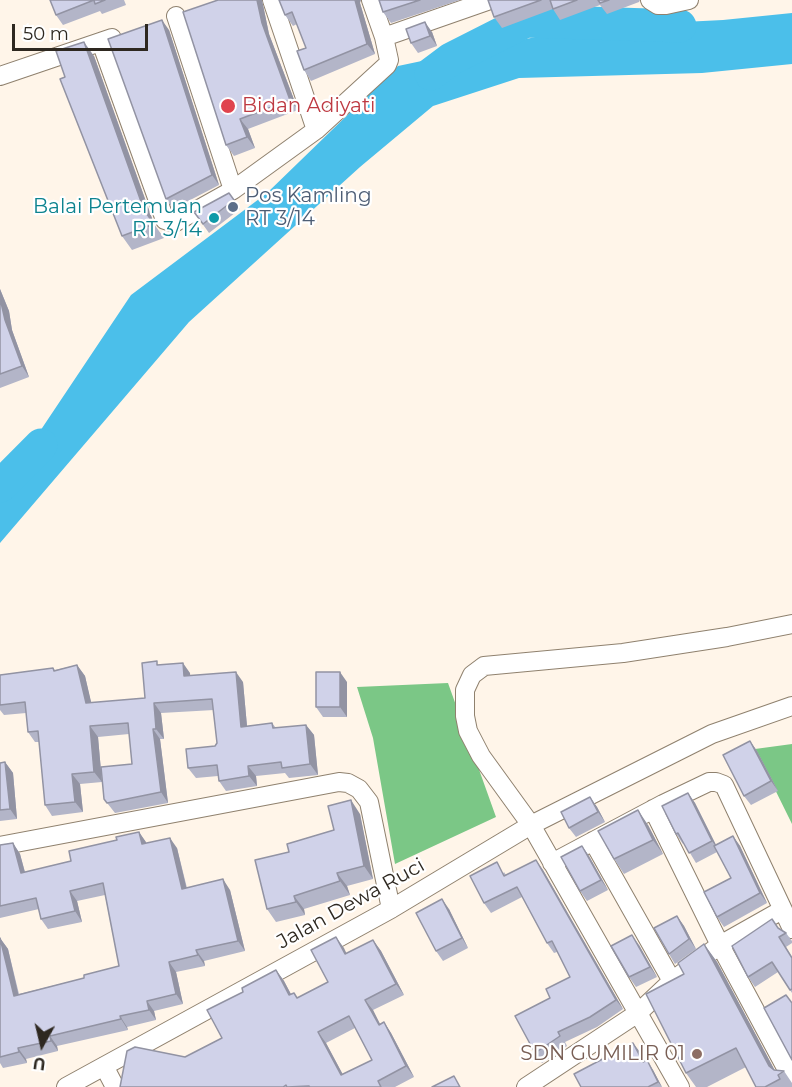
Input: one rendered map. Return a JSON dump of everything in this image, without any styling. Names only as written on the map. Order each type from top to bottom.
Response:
[{"type":"street","points":[[272,0],[316,130]]},
{"type":"street","points":[[101,42],[165,220],[174,223],[233,190],[316,130],[387,65],[389,60],[384,37],[371,0]]},
{"type":"street","points":[[384,37],[490,0]]},
{"type":"street","points":[[650,0],[652,3],[666,5],[689,0]]},
{"type":"street","points":[[155,23],[194,10]]},
{"type":"street","points":[[176,16],[233,190]]},
{"type":"street","points":[[0,76],[133,31]]},
{"type":"street","points":[[680,1087],[531,825],[481,756],[468,730],[465,716],[465,690],[477,670],[495,664],[623,653],[792,624]]},
{"type":"street","name":"Jalan Dewa Ruci","points":[[66,1087],[391,909],[531,825],[712,734],[792,706]]},
{"type":"street","points":[[0,846],[339,782],[348,783],[359,789],[369,802],[391,909]]},
{"type":"street","points":[[552,863],[709,782],[724,785],[792,929]]},
{"type":"street","points":[[653,809],[720,945],[792,1079]]},
{"type":"street","points":[[592,841],[672,981]]},
{"type":"street","points":[[525,1087],[638,1013],[672,981],[720,945],[782,910]]},
{"type":"street","points":[[104,1066],[115,1087]]},
{"type":"green space","points":[[448,683],[496,817],[395,864],[373,738],[357,687]]},
{"type":"green space","points":[[792,744],[792,824],[755,749]]},
{"type":"water","points":[[792,13],[792,64],[702,73],[519,78],[433,106],[360,167],[189,322],[0,543],[0,491],[131,295],[267,193],[398,66],[583,27],[723,20]]},
{"type":"building","points":[[50,0],[94,0],[56,15]]},
{"type":"building","points":[[218,0],[257,0],[262,23],[290,100],[240,119],[247,137],[226,145],[183,12]]},
{"type":"building","points":[[279,0],[355,0],[367,44],[304,70],[297,51],[306,48],[292,12],[285,15]]},
{"type":"building","points":[[379,0],[420,0],[383,12]]},
{"type":"building","points":[[488,0],[541,0],[494,17]]},
{"type":"building","points":[[550,0],[577,0],[553,9]]},
{"type":"building","points":[[162,20],[212,175],[166,199],[108,39]]},
{"type":"building","points":[[425,22],[430,36],[411,43],[406,29]]},
{"type":"building","points":[[84,42],[144,210],[154,224],[122,236],[60,79],[65,77],[56,51]]},
{"type":"building","points":[[229,193],[234,200],[203,224],[194,212]]},
{"type":"building","points":[[0,298],[5,320],[22,366],[0,374]]},
{"type":"building","points":[[157,661],[157,665],[183,663],[184,676],[236,672],[241,727],[272,723],[273,728],[306,725],[310,764],[282,768],[281,762],[248,766],[249,776],[219,781],[217,765],[188,768],[186,749],[215,746],[217,743],[212,699],[154,703],[156,729],[153,729],[161,792],[107,803],[104,799],[101,767],[132,764],[128,723],[90,726],[94,772],[72,774],[75,802],[45,805],[38,731],[28,732],[25,702],[0,705],[0,675],[53,668],[54,671],[77,665],[86,703],[145,698],[142,663]]},
{"type":"building","points":[[316,672],[340,672],[340,707],[316,707]]},
{"type":"building","points":[[750,741],[771,781],[744,796],[723,755]]},
{"type":"building","points":[[5,762],[10,809],[0,810],[0,763]]},
{"type":"building","points":[[688,793],[712,841],[689,853],[678,833],[676,834],[662,806]]},
{"type":"building","points":[[590,797],[598,812],[569,828],[561,812]]},
{"type":"building","points":[[351,800],[364,866],[337,873],[340,881],[294,896],[296,902],[267,909],[255,860],[289,852],[287,844],[334,830],[328,806]]},
{"type":"building","points":[[638,810],[653,840],[614,859],[598,831]]},
{"type":"building","points":[[139,832],[142,844],[170,838],[182,889],[223,879],[238,941],[196,950],[198,955],[169,962],[176,994],[147,1001],[149,1010],[50,1036],[51,1041],[18,1048],[19,1052],[0,1057],[0,938],[14,996],[84,978],[84,975],[119,966],[103,883],[70,891],[75,911],[41,919],[36,898],[0,906],[0,845],[13,843],[21,873],[71,861],[69,851],[117,840],[116,837]]},
{"type":"building","points":[[733,836],[760,893],[717,917],[704,892],[731,878],[714,846]]},
{"type":"building","points":[[582,846],[601,880],[580,891],[561,857]]},
{"type":"building","points":[[536,860],[616,1000],[590,1017],[558,1032],[560,1036],[535,1053],[515,1016],[550,998],[546,989],[570,977],[552,941],[547,943],[517,887],[484,903],[470,876],[497,862],[504,876]]},
{"type":"building","points":[[442,899],[462,938],[436,951],[416,913]]},
{"type":"building","points":[[677,916],[689,939],[669,954],[654,928]]},
{"type":"building","points":[[772,919],[778,928],[786,933],[779,937],[792,958],[792,989],[790,990],[772,962],[748,977],[732,946]]},
{"type":"building","points":[[632,935],[650,967],[629,977],[611,946]]},
{"type":"building","points":[[336,937],[345,954],[373,940],[396,984],[365,1000],[379,1025],[384,1022],[406,1066],[378,1081],[381,1087],[287,1087],[286,1085],[283,1087],[120,1087],[127,1051],[135,1047],[185,1057],[222,1038],[207,1010],[243,992],[242,988],[276,970],[289,995],[294,993],[297,998],[328,982],[311,950]],"holes":[[[349,1016],[372,1060],[341,1075],[318,1032]]]},
{"type":"building","points":[[704,944],[769,1066],[774,1070],[784,1071],[778,1075],[780,1079],[765,1087],[756,1087],[736,1048],[686,1073],[646,994],[684,974],[678,963]]},
{"type":"building","points":[[786,995],[792,1003],[792,1060],[764,1008]]},
{"type":"building","points":[[633,1043],[643,1062],[647,1060],[658,1082],[648,1087],[581,1087],[574,1074]]},
{"type":"building","points":[[454,1076],[460,1087],[432,1087]]},
{"type":"waterway","points":[[431,74],[451,59],[526,21],[680,26]]},
{"type":"waterway","points":[[0,486],[41,445]]},
{"type":"place","name":"Bidan Adiyati","points":[[228,106]]},
{"type":"place","name":"Pos Kamling RT 3/14","points":[[233,207]]},
{"type":"place","name":"Balai Pertemuan RT 3/14","points":[[214,218]]},
{"type":"place","name":"SDN GUMILIR 01","points":[[697,1054]]}]
